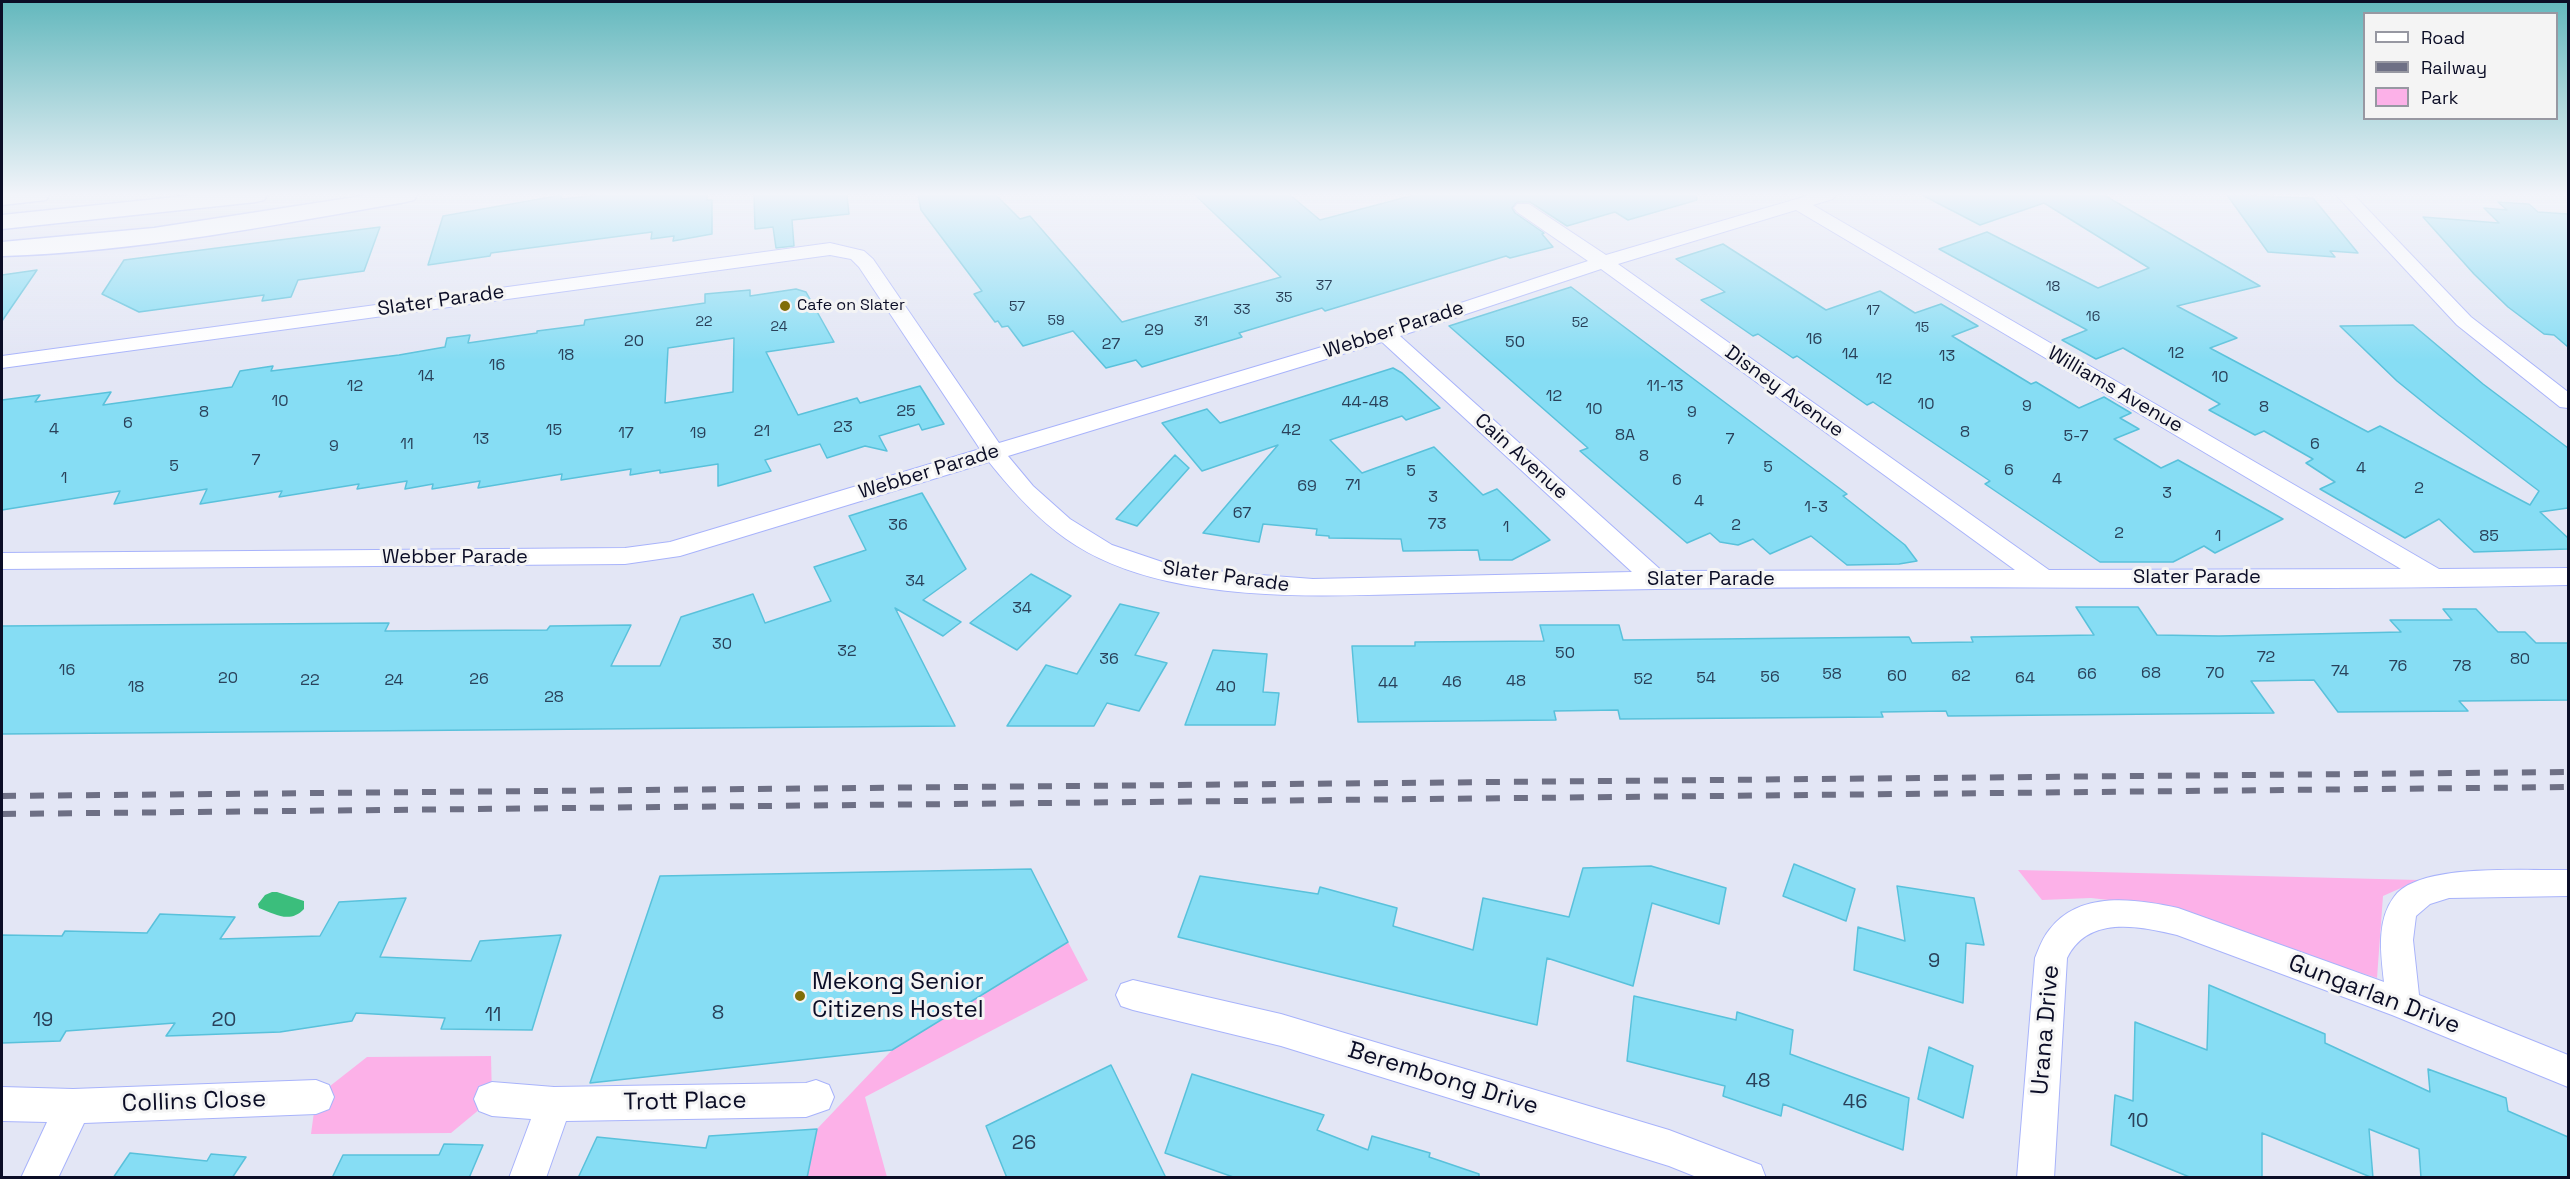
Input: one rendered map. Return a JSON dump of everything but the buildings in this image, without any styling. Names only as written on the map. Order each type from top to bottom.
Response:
[{"type":"street","name":"Slater Parade","points":[[2,362],[823,250]]},
{"type":"street","name":"Slater Parade","points":[[835,250],[857,255],[866,263],[993,452],[1025,491],[1061,525],[1103,551],[1169,573],[1234,582],[1313,588],[1656,580],[2568,577]]},
{"type":"street","name":"Disney Avenue","points":[[1585,250],[2043,578]]},
{"type":"street","name":"Webber Parade","points":[[2,561],[601,556],[646,554],[671,550],[1386,334],[1643,250]]},
{"type":"street","name":"Williams Avenue","points":[[1876,250],[2433,577]]},
{"type":"street","points":[[2397,250],[2464,321],[2568,402]]},
{"type":"street","name":"Cain Avenue","points":[[1386,334],[1656,580]]},
{"type":"street","points":[[2403,1004],[2398,937],[2403,908],[2411,900],[2433,888],[2449,885],[2568,883]]},
{"type":"street","name":"Urana Drive","points":[[2035,1178],[2048,989],[2051,958],[2055,947],[2062,935],[2076,925],[2109,913],[2151,915],[2178,922]]},
{"type":"street","name":"Gungarlan Drive","points":[[2178,922],[2403,1004],[2568,1071]]},
{"type":"street","name":"Berembong Drive","points":[[1133,995],[1281,1030],[1669,1148],[1748,1178]]},
{"type":"street","name":"Collins Close","points":[[2,1104],[73,1107],[316,1097]]},
{"type":"street","name":"Trott Place","points":[[492,1099],[554,1104],[806,1100],[816,1097]]},
{"type":"street","points":[[527,1178],[554,1104]]},
{"type":"street","points":[[39,1178],[73,1107]]},
{"type":"green space","points":[[2018,870],[2419,880],[2383,896],[2377,978],[2152,905],[2091,898],[2042,900]]},
{"type":"green space","points":[[1068,942],[1088,980],[865,1097],[887,1177],[807,1178],[817,1129],[892,1050]]},
{"type":"green space","points":[[491,1056],[492,1099],[451,1133],[311,1134],[316,1097],[367,1057]]},
{"type":"shaded area","points":[[272,892],[304,901],[304,909],[299,914],[288,917],[259,908],[258,904],[265,895]]},
{"type":"railway","points":[[2,796],[2568,772]]},
{"type":"railway","points":[[2,814],[2568,787]]},
{"type":"place","name":"Cafe on Slater","points":[[785,306]]},
{"type":"place","name":"Mekong Senior Citizens Hostel","points":[[800,996]]}]
